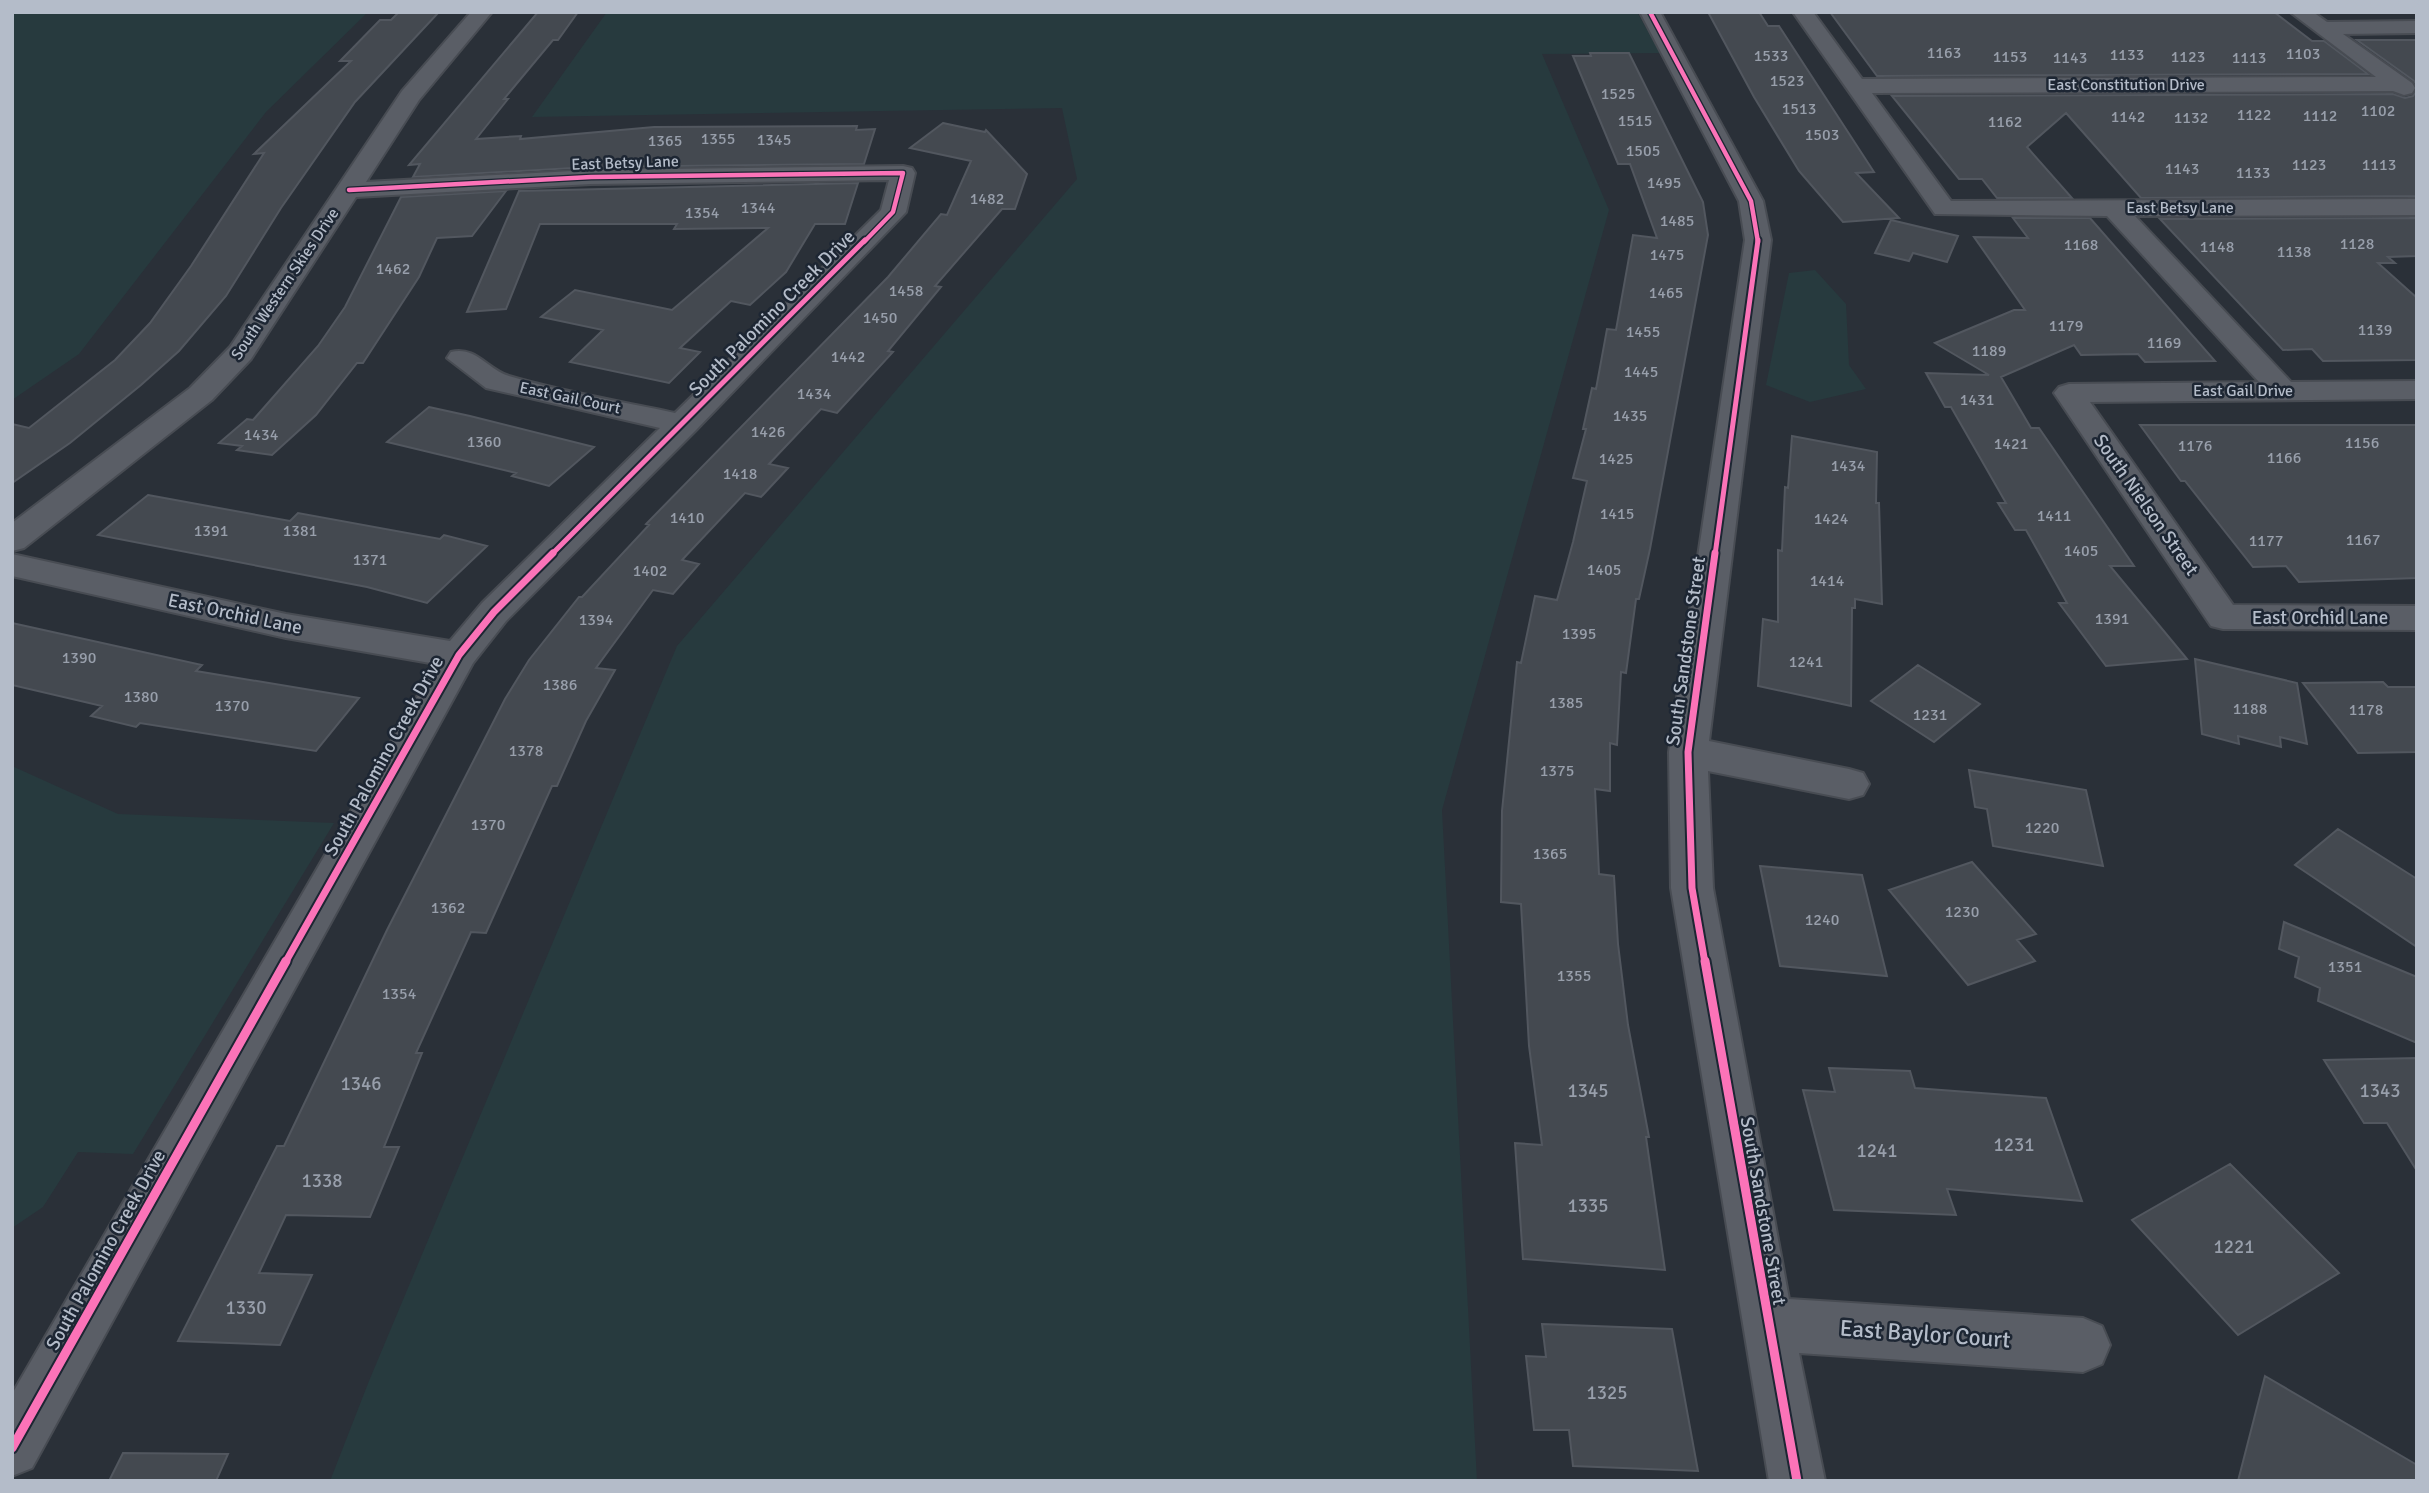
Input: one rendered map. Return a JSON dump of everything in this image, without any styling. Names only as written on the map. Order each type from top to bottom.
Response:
[{"type":"street","name":"South Western Skies Drive","points":[[12,540],[201,394],[241,353],[410,96],[482,12]]},
{"type":"street","name":"South Sandstone Street","points":[[1650,12],[1751,201],[1758,240],[1688,752],[1692,888],[1767,1324],[1797,1481]]},
{"type":"street","points":[[1803,12],[1854,86]]},
{"type":"street","points":[[2300,12],[2417,98]]},
{"type":"street","points":[[2322,27],[2417,27]]},
{"type":"street","name":"East Constitution Drive","points":[[1854,86],[2398,84]]},
{"type":"street","name":"East Betsy Lane","points":[[1854,86],[1944,209],[2417,207]]},
{"type":"street","name":"East Betsy Lane","points":[[349,190],[591,177],[903,173]]},
{"type":"street","name":"South Palomino Creek Drive","points":[[12,1448],[460,655],[494,612],[685,424],[893,212],[903,173]]},
{"type":"street","points":[[2114,208],[2283,391]]},
{"type":"street","name":"East Gail Court","points":[[461,358],[496,382],[685,424]]},
{"type":"street","name":"East Gail Drive","points":[[2069,393],[2417,390]]},
{"type":"street","name":"South Nielson Street","points":[[2069,393],[2223,617]]},
{"type":"street","name":"East Orchid Lane","points":[[12,565],[286,626],[460,655]]},
{"type":"street","name":"East Orchid Lane","points":[[2223,617],[2417,618]]},
{"type":"street","points":[[1688,752],[1849,784]]},
{"type":"street","name":"East Baylor Court","points":[[1767,1324],[2083,1345]]},
{"type":"green space","points":[[12,12],[368,12],[266,112],[79,354],[12,400]]},
{"type":"green space","points":[[607,12],[1637,12],[1660,53],[1542,54],[1609,210],[1442,810],[1477,1481],[330,1481],[369,1381],[677,646],[1077,179],[1062,108],[532,117]]},
{"type":"green space","points":[[1815,270],[1846,304],[1849,365],[1866,389],[1810,402],[1766,385],[1789,273]]},
{"type":"green space","points":[[12,766],[118,814],[334,823],[133,1154],[78,1152],[43,1207],[12,1228]]},
{"type":"building","points":[[399,12],[439,12],[355,102],[281,208],[226,296],[179,351],[141,385],[70,443],[12,483],[12,424],[29,428],[115,360],[150,323],[191,266],[264,153],[254,154],[351,61],[340,61],[380,20],[391,20]]},
{"type":"building","points":[[538,12],[578,12],[558,40],[553,40],[504,99],[508,99],[476,139],[521,136],[520,139],[654,127],[857,126],[856,130],[875,129],[864,164],[591,167],[413,177],[420,164],[409,165]]},
{"type":"building","points":[[1708,12],[1759,12],[1768,26],[1779,26],[1874,172],[1856,173],[1899,218],[1843,222],[1799,171],[1754,97]]},
{"type":"building","points":[[1830,12],[2274,12],[2312,41],[2324,41],[2368,74],[1877,76]]},
{"type":"building","points":[[2357,40],[2417,40],[2417,86],[2414,81]]},
{"type":"building","points":[[1590,53],[1629,53],[1703,202],[1708,235],[1650,549],[1639,599],[1636,599],[1626,673],[1621,672],[1617,745],[1610,743],[1610,791],[1595,789],[1599,874],[1614,876],[1618,944],[1628,1025],[1649,1137],[1646,1137],[1665,1270],[1523,1259],[1515,1143],[1542,1145],[1529,1046],[1521,904],[1501,902],[1502,811],[1517,662],[1521,663],[1535,596],[1557,600],[1573,542],[1587,481],[1573,478],[1586,429],[1583,429],[1592,388],[1596,389],[1607,329],[1616,330],[1633,235],[1657,238],[1630,164],[1618,164],[1573,56],[1591,56]]},
{"type":"building","points":[[2417,90],[2417,196],[2141,198],[2066,113],[2027,147],[2072,198],[1997,198],[1982,179],[1959,179],[1892,96],[2393,94],[2405,98],[2413,96]]},
{"type":"building","points":[[943,123],[985,132],[986,130],[1027,174],[1015,209],[1002,209],[935,286],[941,287],[888,351],[893,352],[837,413],[821,409],[769,464],[788,468],[761,497],[745,493],[682,560],[699,564],[673,594],[653,590],[596,668],[615,670],[586,721],[557,786],[552,786],[486,933],[471,932],[416,1053],[422,1053],[384,1147],[399,1147],[370,1217],[286,1215],[259,1273],[312,1275],[280,1345],[178,1341],[277,1146],[284,1146],[387,930],[505,699],[529,660],[579,597],[582,597],[649,525],[646,524],[888,277],[941,214],[947,215],[971,161],[910,148]]},
{"type":"building","points":[[858,183],[845,224],[815,224],[786,272],[750,305],[731,301],[680,348],[700,352],[669,383],[570,362],[603,330],[541,317],[575,290],[672,310],[768,228],[674,229],[677,224],[540,224],[506,309],[467,312],[519,191]]},
{"type":"building","points":[[506,191],[472,236],[437,238],[419,277],[363,363],[357,363],[316,415],[272,455],[237,450],[242,446],[219,443],[247,419],[253,420],[318,346],[345,307],[401,197]]},
{"type":"building","points":[[2013,218],[2090,218],[2215,361],[2145,362],[2138,354],[2081,355],[2074,345],[2001,377],[2031,428],[2039,428],[2134,566],[2110,566],[2187,659],[2106,666],[2059,603],[2067,603],[2026,530],[2015,530],[1998,503],[2006,503],[1951,407],[1945,407],[1926,373],[1989,375],[1935,343],[2014,310],[2025,310],[1974,237],[2028,238]]},
{"type":"building","points":[[2417,218],[2417,256],[2388,257],[2395,263],[2378,263],[2417,298],[2417,360],[2323,361],[2312,349],[2283,350],[2160,219]]},
{"type":"building","points":[[1891,220],[1958,236],[1947,262],[1913,253],[1909,261],[1875,253]]},
{"type":"building","points":[[429,407],[594,447],[549,486],[512,476],[516,473],[387,442]]},
{"type":"building","points":[[2140,425],[2417,425],[2417,578],[2299,582],[2286,566],[2253,567],[2185,481],[2181,481]]},
{"type":"building","points":[[1792,436],[1877,452],[1876,503],[1879,503],[1882,604],[1855,599],[1855,608],[1852,608],[1851,706],[1758,686],[1763,619],[1778,622],[1778,550],[1782,551],[1785,487],[1788,488]]},
{"type":"building","points":[[148,495],[290,521],[298,513],[440,539],[444,535],[487,546],[427,603],[367,587],[98,535]]},
{"type":"building","points":[[12,623],[202,665],[196,671],[359,698],[316,751],[140,723],[136,727],[91,716],[102,706],[12,685]]},
{"type":"building","points":[[2195,659],[2297,683],[2307,744],[2280,737],[2281,747],[2238,736],[2239,744],[2202,734]]},
{"type":"building","points":[[1918,665],[1980,704],[1934,742],[1871,701]]},
{"type":"building","points":[[2383,682],[2388,687],[2417,687],[2417,752],[2358,753],[2303,683]]},
{"type":"building","points":[[1969,770],[2086,790],[2103,866],[1993,846],[1987,809],[1975,807]]},
{"type":"building","points":[[2338,829],[2417,879],[2417,947],[2295,865]]},
{"type":"building","points":[[1972,862],[2036,934],[2017,940],[2035,961],[1968,985],[1889,890]]},
{"type":"building","points":[[1760,866],[1862,875],[1887,976],[1780,966]]},
{"type":"building","points":[[2284,922],[2417,977],[2417,1043],[2318,1001],[2320,988],[2295,977],[2299,957],[2279,949]]},
{"type":"building","points":[[2417,1058],[2417,1171],[2387,1123],[2364,1123],[2324,1060]]},
{"type":"building","points":[[1829,1068],[1910,1071],[1915,1088],[2046,1098],[2082,1201],[1947,1189],[1956,1215],[1834,1210],[1803,1090],[1835,1092]]},
{"type":"building","points":[[2230,1164],[2339,1273],[2238,1335],[2132,1220]]},
{"type":"building","points":[[1542,1324],[1672,1329],[1698,1471],[1573,1466],[1569,1430],[1534,1430],[1526,1356],[1546,1357]]},
{"type":"building","points":[[2265,1376],[2417,1465],[2417,1481],[2238,1481]]},
{"type":"building","points":[[123,1453],[228,1454],[216,1481],[109,1481]]},
{"type":"cycle path","points":[[1650,12],[1751,201],[1758,240],[1688,752],[1692,888],[1767,1324],[1797,1481]]},
{"type":"cycle path","points":[[12,1448],[459,655],[494,612],[893,212],[903,173],[591,177],[349,190]]}]
